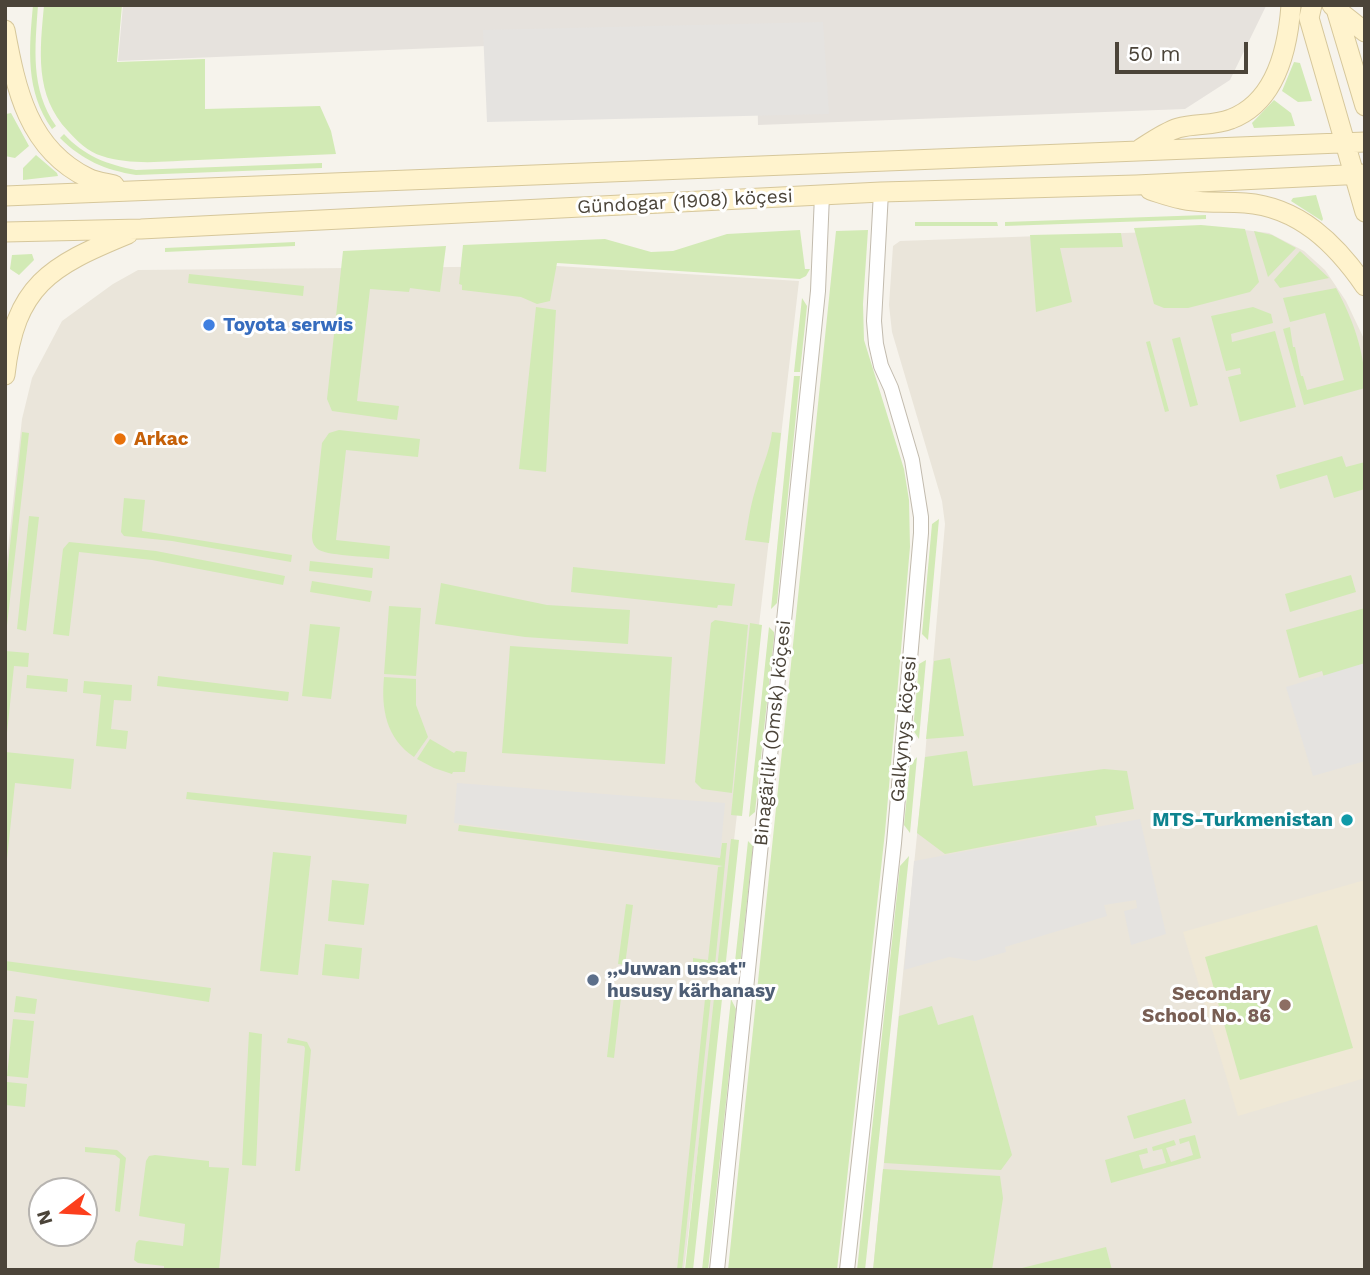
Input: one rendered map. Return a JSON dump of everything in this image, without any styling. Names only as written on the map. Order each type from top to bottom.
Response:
[{"type":"main road","points":[[1135,151],[1177,128],[1234,118],[1258,100],[1278,70],[1286,47],[1290,5]]},
{"type":"main road","points":[[1312,5],[1309,18],[1355,143],[1365,212]]},
{"type":"main road","points":[[1334,7],[1365,32]]},
{"type":"main road","points":[[1334,7],[1365,106]]},
{"type":"main road","points":[[5,30],[19,93],[29,121],[44,142],[66,163],[89,178],[136,191]]},
{"type":"main road","name":"Gündogar (1908) köçesi","points":[[5,195],[1355,143]]},
{"type":"main road","points":[[822,195],[824,163]]},
{"type":"main road","name":"Gündogar (1908) köçesi","points":[[5,232],[141,229],[881,192],[1136,185],[1359,174]]},
{"type":"main road","points":[[1136,185],[1183,200],[1249,203],[1296,218],[1329,241],[1365,286]]},
{"type":"main road","points":[[5,375],[17,316],[32,291],[61,265],[141,229]]},
{"type":"street","name":"Galkynyş köçesi","points":[[847,1270],[894,844],[921,525],[912,460],[876,345],[874,321],[881,192]]},
{"type":"street","name":"Binagärlik (Omsk) köçesi","points":[[717,1270],[818,291],[822,195]]},
{"type":"shaded area","points":[[123,5],[1266,6],[1230,80],[1185,109],[758,125],[756,35],[118,61]]},
{"type":"shaded area","points":[[823,22],[829,114],[487,122],[483,30]]},
{"type":"shaded area","points":[[1236,229],[1269,233],[1304,251],[1325,270],[1346,301],[1365,341],[1365,1270],[873,1270],[925,756],[945,524],[942,501],[892,332],[889,305],[893,246],[900,241]]},
{"type":"shaded area","points":[[557,266],[799,281],[684,1270],[5,1270],[5,577],[22,419],[32,378],[62,321],[113,284],[138,270]]},
{"type":"shaded area","points":[[1365,663],[1365,761],[1313,776],[1286,687]]},
{"type":"shaded area","points":[[457,783],[725,803],[720,857],[454,823]]},
{"type":"shaded area","points":[[1140,819],[1166,934],[1131,945],[1124,911],[1137,908],[1136,900],[1104,905],[1107,916],[1005,947],[1006,952],[975,961],[949,957],[904,970],[914,861]]},
{"type":"shaded area","name":"Secondary School No. 86","points":[[1365,880],[1365,1078],[1238,1116],[1183,932]]},
{"type":"green space","points":[[33,5],[38,5],[38,83],[42,98],[56,126],[52,129],[43,115],[33,85],[30,38]]},
{"type":"green space","points":[[44,5],[122,5],[117,62],[205,59],[205,109],[320,106],[331,131],[336,154],[150,162],[113,159],[92,152],[68,131],[57,117],[44,87],[41,39]]},
{"type":"green space","points":[[1294,62],[1300,63],[1312,101],[1298,102],[1282,91]]},
{"type":"green space","points":[[1274,100],[1291,113],[1295,126],[1254,128],[1252,123]]},
{"type":"green space","points":[[11,113],[29,146],[15,158],[5,156],[5,118],[6,114]]},
{"type":"green space","points":[[64,134],[97,158],[136,170],[322,163],[322,168],[136,175],[104,167],[86,158],[60,138]]},
{"type":"green space","points":[[36,155],[58,176],[23,180],[23,168]]},
{"type":"green space","points":[[1316,195],[1322,221],[1291,201],[1293,198]]},
{"type":"green space","points":[[1206,215],[1206,219],[1005,226],[1005,222]]},
{"type":"green space","points":[[915,222],[997,222],[998,226],[915,226]]},
{"type":"green space","points":[[1201,225],[1245,229],[1259,282],[1250,292],[1188,308],[1164,308],[1154,304],[1134,228]]},
{"type":"green space","points":[[800,230],[805,269],[810,269],[806,276],[800,279],[557,263],[550,301],[537,304],[521,297],[462,290],[462,285],[459,284],[463,245],[605,239],[651,252],[673,251],[727,234]]},
{"type":"green space","points":[[868,230],[863,304],[864,340],[904,469],[909,500],[910,547],[885,832],[837,1270],[728,1270],[836,231]]},
{"type":"green space","points":[[1254,231],[1272,235],[1296,248],[1268,277]]},
{"type":"green space","points":[[1121,233],[1123,247],[1060,248],[1072,302],[1036,312],[1030,235]]},
{"type":"green space","points":[[295,242],[295,246],[165,252],[165,248]]},
{"type":"green space","points":[[446,246],[440,292],[410,288],[409,292],[370,289],[357,401],[399,406],[397,420],[332,411],[327,399],[343,251]]},
{"type":"green space","points":[[1300,251],[1329,278],[1280,288],[1274,280]]},
{"type":"green space","points":[[32,254],[34,260],[19,275],[10,269],[12,255]]},
{"type":"green space","points":[[189,274],[304,286],[303,296],[188,283]]},
{"type":"green space","points":[[1336,288],[1357,336],[1365,388],[1304,405],[1283,329],[1290,327],[1293,347],[1307,390],[1344,380],[1325,313],[1290,322],[1283,298]]},
{"type":"green space","points":[[802,298],[807,306],[800,372],[794,372]]},
{"type":"green space","points":[[536,307],[556,310],[546,472],[519,469]]},
{"type":"green space","points":[[1253,307],[1271,314],[1273,323],[1231,334],[1232,342],[1275,331],[1296,407],[1240,422],[1228,377],[1241,374],[1240,368],[1226,371],[1211,316]]},
{"type":"green space","points":[[1180,337],[1198,405],[1190,407],[1172,339]]},
{"type":"green space","points":[[1150,341],[1169,411],[1165,412],[1146,342]]},
{"type":"green space","points":[[794,376],[800,376],[777,603],[771,609]]},
{"type":"green space","points":[[339,430],[420,439],[418,457],[346,450],[336,540],[390,546],[389,559],[325,552],[313,543],[322,443],[329,433]]},
{"type":"green space","points":[[22,432],[29,433],[6,634],[5,593]]},
{"type":"green space","points":[[772,432],[781,433],[769,543],[745,540],[753,497]]},
{"type":"green space","points":[[1342,456],[1346,467],[1365,462],[1365,489],[1334,498],[1327,475],[1280,489],[1276,475]]},
{"type":"green space","points":[[124,498],[145,500],[142,531],[292,555],[291,562],[172,541],[124,536],[121,532]]},
{"type":"green space","points":[[29,516],[39,517],[26,631],[17,629]]},
{"type":"green space","points":[[939,519],[928,640],[922,634],[932,524]]},
{"type":"green space","points":[[69,542],[156,551],[285,576],[283,585],[152,560],[79,552],[69,636],[53,634],[63,549]]},
{"type":"green space","points":[[310,561],[373,568],[372,578],[309,571]]},
{"type":"green space","points":[[573,567],[735,584],[732,606],[718,605],[717,608],[571,592]]},
{"type":"green space","points":[[1351,575],[1356,592],[1290,612],[1285,594]]},
{"type":"green space","points":[[312,581],[372,591],[370,602],[310,592]]},
{"type":"green space","points":[[441,583],[547,605],[630,610],[628,644],[525,637],[435,624]]},
{"type":"green space","points":[[389,606],[421,608],[416,676],[384,674]]},
{"type":"green space","points":[[1365,608],[1365,672],[1326,684],[1322,671],[1299,678],[1286,630]]},
{"type":"green space","points":[[715,620],[748,625],[732,793],[702,789],[695,782],[711,623]]},
{"type":"green space","points":[[750,623],[762,625],[742,816],[731,815]]},
{"type":"green space","points":[[310,624],[340,627],[331,699],[302,696]]},
{"type":"green space","points":[[769,627],[774,632],[774,638],[755,812],[749,817]]},
{"type":"green space","points":[[510,646],[672,657],[665,764],[502,753]]},
{"type":"green space","points":[[5,651],[29,653],[28,667],[14,666],[5,752]]},
{"type":"green space","points":[[950,658],[964,736],[926,739],[934,661]]},
{"type":"green space","points":[[926,660],[919,739],[913,730],[919,664]]},
{"type":"green space","points":[[27,675],[68,679],[67,692],[26,688]]},
{"type":"green space","points":[[158,676],[289,692],[288,701],[157,686]]},
{"type":"green space","points":[[384,677],[416,679],[416,705],[428,737],[414,757],[397,741],[387,722],[383,700]]},
{"type":"green space","points":[[84,681],[132,685],[131,701],[114,700],[111,729],[128,731],[126,749],[96,746],[101,695],[83,693]]},
{"type":"green space","points":[[430,739],[454,753],[467,752],[465,772],[452,774],[417,759]]},
{"type":"green space","points":[[967,751],[973,786],[1104,769],[1127,771],[1134,809],[1095,816],[1097,825],[945,854],[917,833],[925,757]]},
{"type":"green space","points":[[5,752],[74,759],[71,789],[15,783],[5,878]]},
{"type":"green space","points":[[917,757],[910,833],[904,825],[910,765]]},
{"type":"green space","points":[[187,792],[407,815],[406,824],[186,799]]},
{"type":"green space","points":[[459,825],[720,858],[722,843],[727,843],[715,965],[693,962],[693,958],[708,960],[718,867],[723,866],[458,831]]},
{"type":"green space","points":[[731,839],[739,840],[725,970],[717,969]]},
{"type":"green space","points":[[748,841],[753,846],[740,966],[734,971]]},
{"type":"green space","points":[[273,852],[311,856],[298,975],[260,971]]},
{"type":"green space","points":[[909,856],[865,1270],[857,1270],[900,866]]},
{"type":"green space","points":[[332,880],[369,884],[364,925],[328,921]]},
{"type":"green space","points":[[626,904],[633,905],[625,965],[618,964]]},
{"type":"green space","points":[[1317,925],[1353,1048],[1240,1080],[1205,957]]},
{"type":"green space","points":[[325,944],[362,948],[359,979],[322,975]]},
{"type":"green space","points":[[5,961],[211,988],[209,1002],[5,970]]},
{"type":"green space","points":[[615,988],[622,989],[614,1058],[607,1057]]},
{"type":"green space","points":[[690,994],[711,996],[682,1270],[677,1270],[705,999],[689,997]]},
{"type":"green space","points":[[16,996],[37,999],[35,1014],[14,1012]]},
{"type":"green space","points":[[714,998],[722,999],[693,1270],[685,1270]]},
{"type":"green space","points":[[731,999],[736,1009],[708,1270],[702,1270]]},
{"type":"green space","points":[[932,1006],[938,1025],[973,1015],[1012,1155],[1001,1170],[884,1163],[899,1016]]},
{"type":"green space","points":[[13,1019],[34,1021],[28,1078],[7,1076]]},
{"type":"green space","points":[[249,1032],[262,1034],[256,1166],[242,1165]]},
{"type":"green space","points":[[288,1038],[307,1042],[311,1050],[300,1171],[295,1171],[305,1048],[287,1043]]},
{"type":"green space","points":[[7,1082],[27,1084],[25,1107],[5,1105]]},
{"type":"green space","points":[[1185,1099],[1192,1123],[1134,1139],[1127,1116]]},
{"type":"green space","points":[[1195,1135],[1201,1158],[1111,1183],[1105,1160],[1147,1148],[1148,1153],[1139,1155],[1143,1169],[1166,1163],[1162,1149],[1153,1151],[1152,1147],[1174,1140],[1176,1145],[1166,1148],[1171,1162],[1193,1155],[1189,1141],[1180,1144],[1179,1139]]},
{"type":"green space","points":[[85,1147],[117,1150],[126,1158],[120,1212],[115,1211],[120,1159],[115,1155],[85,1152]]},
{"type":"green space","points":[[149,1156],[209,1161],[209,1167],[229,1168],[219,1270],[164,1270],[164,1266],[138,1263],[134,1260],[136,1243],[139,1240],[183,1246],[185,1224],[139,1216],[146,1161]]},
{"type":"green space","points":[[883,1169],[1000,1176],[1003,1198],[992,1270],[873,1270]]},
{"type":"green space","points":[[1106,1247],[1112,1270],[1014,1270]]},
{"type":"place","name":"Toyota serwis","points":[[209,325]]},
{"type":"place","name":"Arkac","points":[[120,439]]},
{"type":"place","name":"MTS-Turkmenistan","points":[[1347,820]]},
{"type":"place","name":",,Juwan ussat\" hususy kärhanasy","points":[[593,980]]},
{"type":"place","name":"Secondary School No. 86","points":[[1285,1005]]}]
